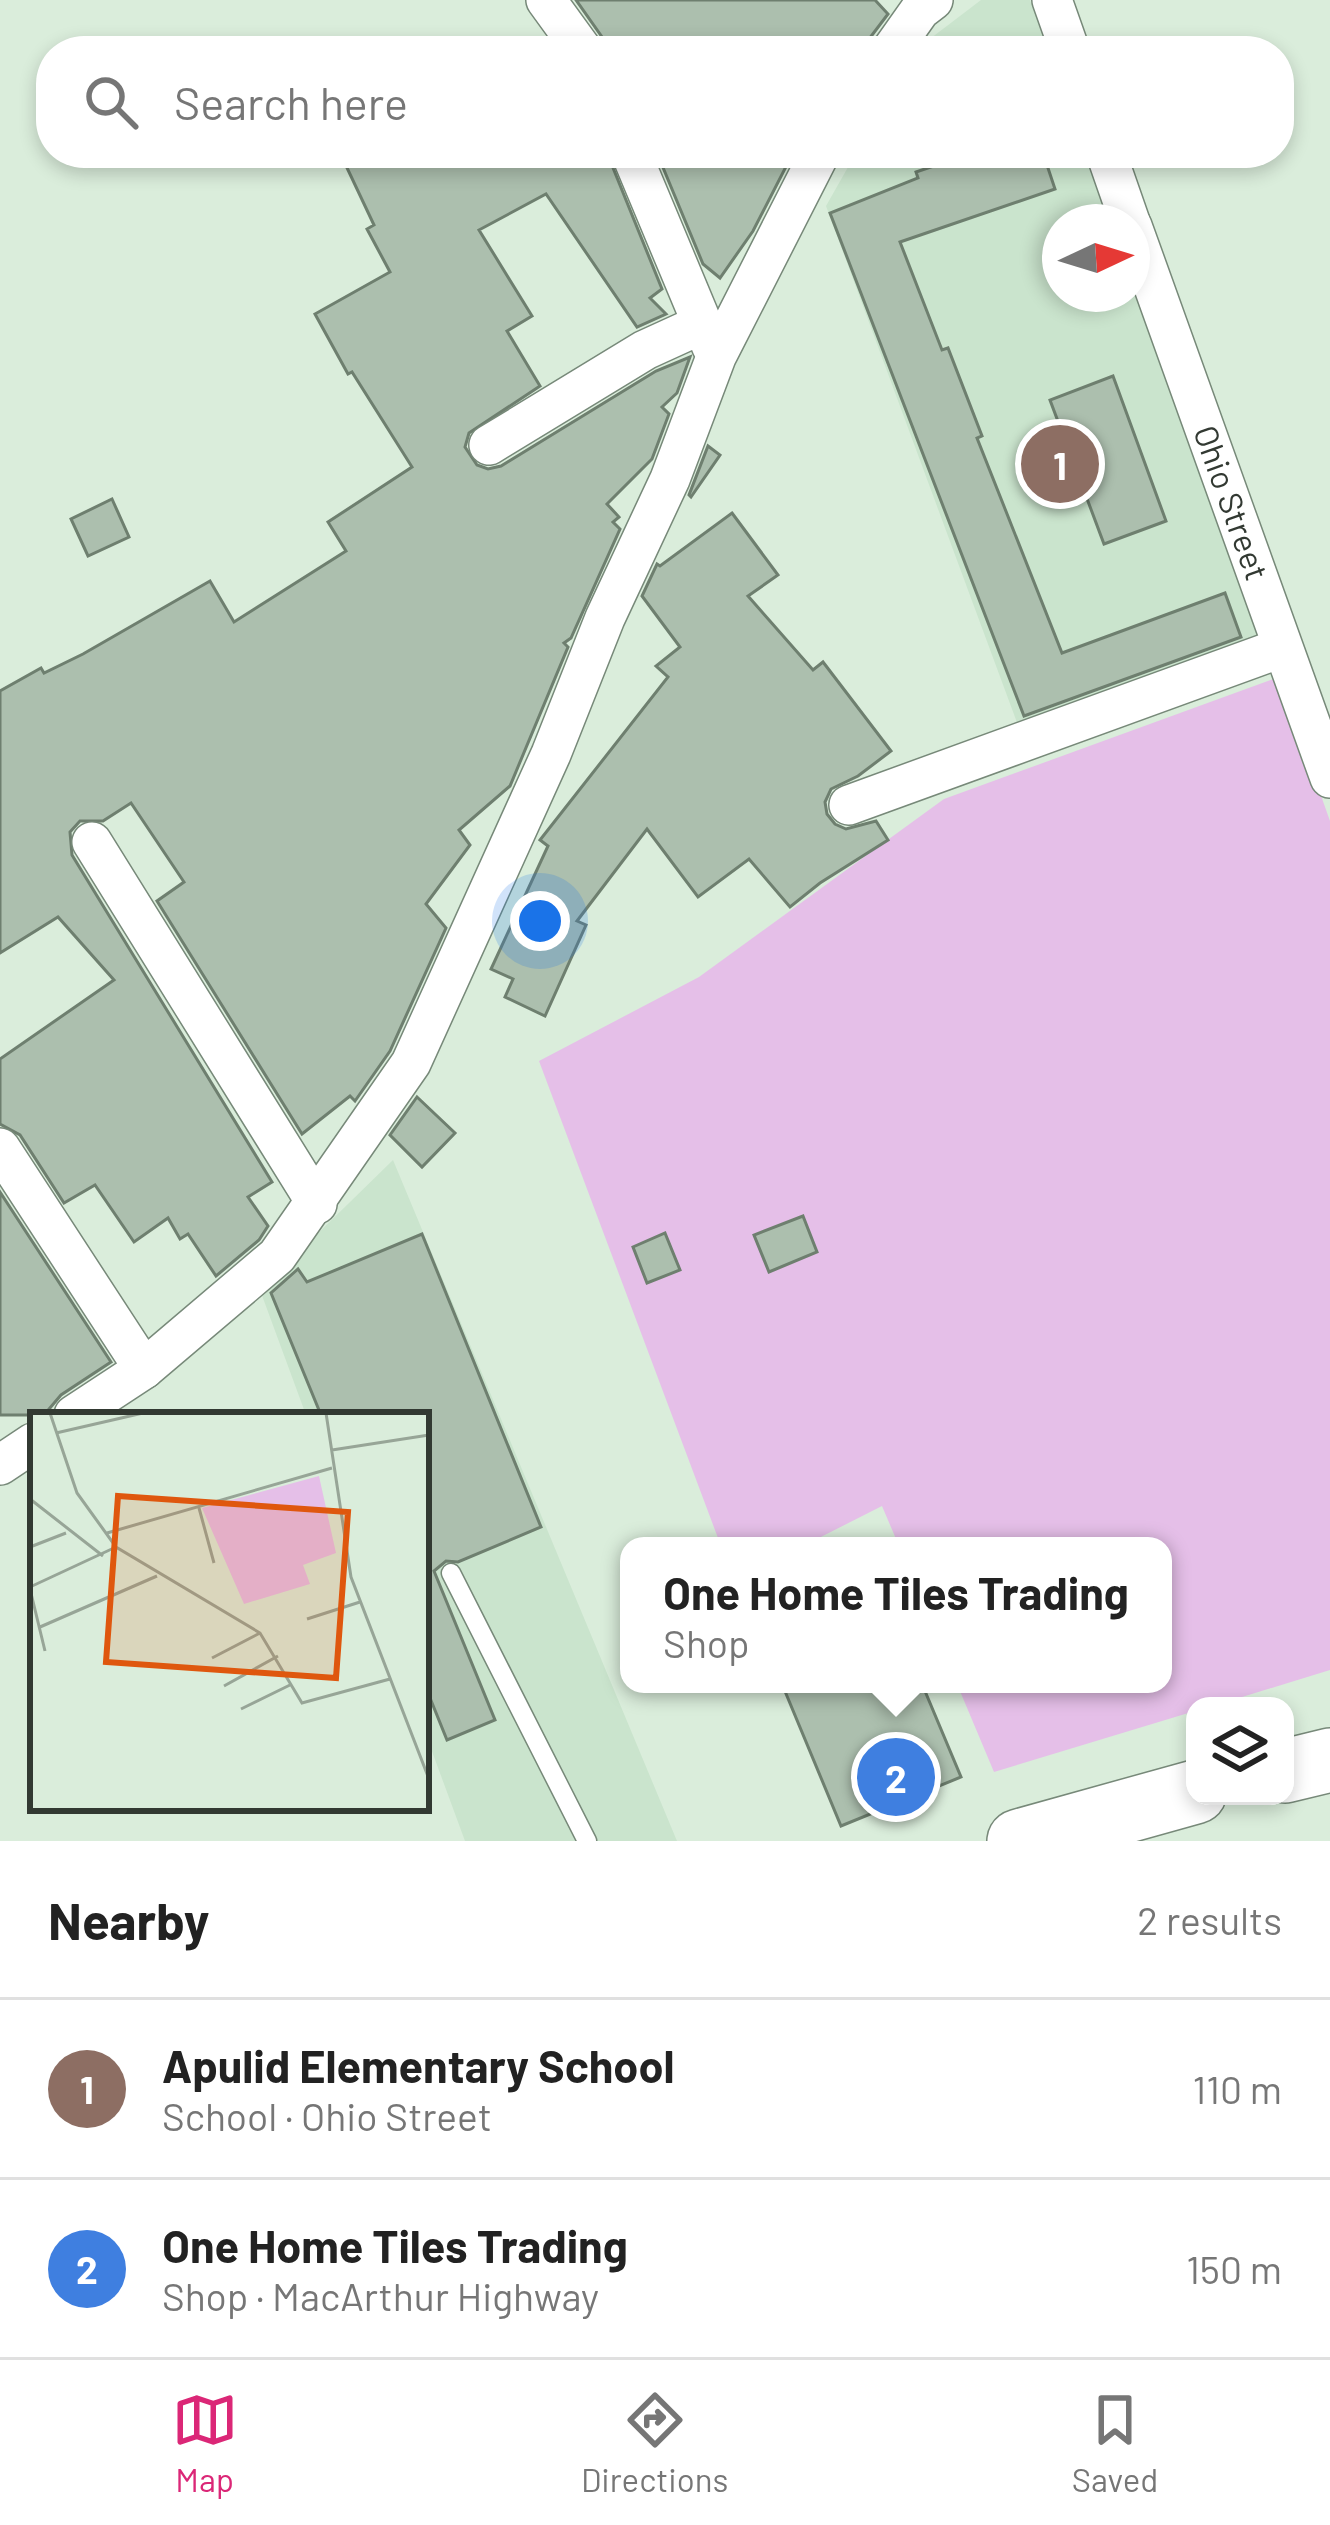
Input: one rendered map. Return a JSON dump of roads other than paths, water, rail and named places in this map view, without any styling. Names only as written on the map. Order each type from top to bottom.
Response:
[{"type":"highway","points":[[1294,1769],[1330,1760]]},
{"type":"highway","points":[[1019,1841],[1186,1795]]},
{"type":"street","points":[[546,0],[572,36]]},
{"type":"street","points":[[1052,0],[1065,36]]},
{"type":"street","points":[[900,36],[921,3]]},
{"type":"street","points":[[637,168],[709,341]]},
{"type":"street","points":[[79,1412],[144,1369],[277,1256],[411,1063],[670,479],[709,341],[811,168]]},
{"type":"street","name":"Ohio Street","points":[[1111,168],[1124,204]]},
{"type":"street","name":"Ohio Street","points":[[1150,278],[1330,778]]},
{"type":"street","points":[[489,445],[645,350],[709,341]]},
{"type":"street","points":[[849,806],[1281,648]]},
{"type":"street","points":[[92,842],[316,1204]]},
{"type":"street","points":[[0,1148],[144,1369]]},
{"type":"street","points":[[0,1465],[30,1445]]},
{"type":"lane","points":[[451,1573],[586,1841]]},
{"type":"place","name":"Apulid Elementary School","points":[[1060,464]]},
{"type":"place","name":"One Home Tiles Trading","points":[[896,1777]]}]
